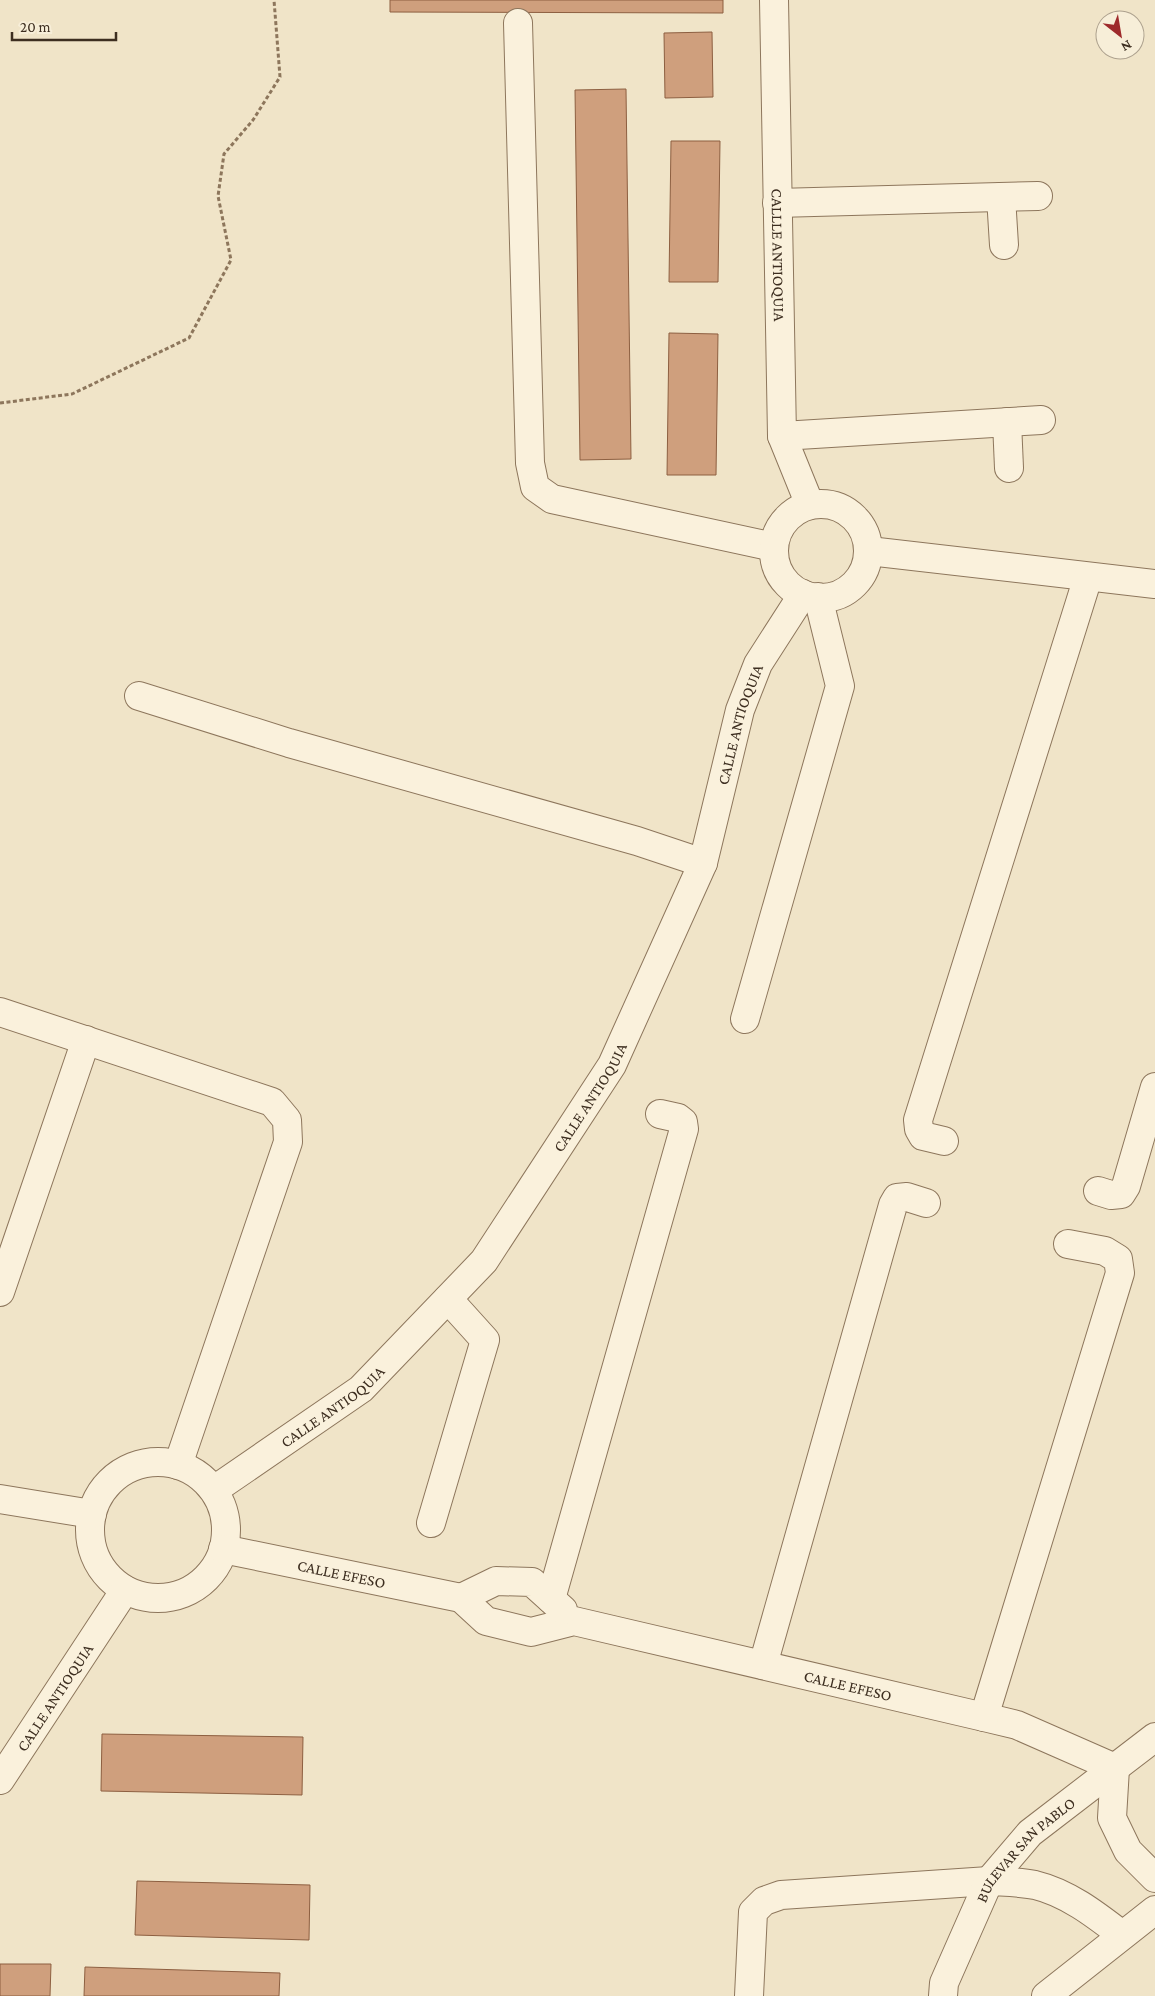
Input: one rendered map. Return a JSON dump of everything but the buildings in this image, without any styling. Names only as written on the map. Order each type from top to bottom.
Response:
[{"type":"street","name":"CALLLE ANTIOQUIA","points":[[774,0],[782,436],[810,505]]},
{"type":"street","points":[[518,23],[530,464],[535,488],[552,499],[774,547]]},
{"type":"street","points":[[777,203],[1038,196]]},
{"type":"street","points":[[1001,197],[1004,245]]},
{"type":"street","points":[[782,436],[1041,420]]},
{"type":"street","points":[[1007,422],[1009,468]]},
{"type":"street","points":[[825,504],[839,507],[860,524],[867,536],[869,551],[866,566],[859,580],[847,590],[833,596],[810,596],[790,586],[781,575],[775,562],[774,547],[778,533],[797,510],[810,505],[825,504]]},
{"type":"street","points":[[869,551],[1155,584]]},
{"type":"street","points":[[944,1141],[923,1136],[918,1129],[918,1120],[1088,577]]},
{"type":"street","points":[[745,1019],[840,686],[810,596]]},
{"type":"street","name":"CALLE ANTIOQUIA","points":[[214,1490],[361,1389],[484,1261],[612,1065],[704,863],[740,710],[758,664],[810,596]]},
{"type":"street","points":[[139,696],[289,743],[637,842],[704,863]]},
{"type":"street","points":[[0,1012],[272,1102],[287,1120],[288,1142],[178,1465]]},
{"type":"street","points":[[0,1292],[86,1040]]},
{"type":"street","points":[[1098,1191],[1112,1196],[1122,1194],[1155,1087]]},
{"type":"street","points":[[551,1600],[684,1129],[683,1122],[678,1118],[660,1114]]},
{"type":"street","points":[[763,1665],[893,1205],[897,1198],[907,1197],[926,1203]]},
{"type":"street","points":[[984,1717],[1120,1273],[1118,1260],[1105,1251],[1068,1244]]},
{"type":"street","points":[[431,1523],[485,1340],[448,1299]]},
{"type":"street","points":[[157,1462],[178,1465],[198,1475],[214,1490],[223,1509],[226,1529],[224,1549],[215,1567],[201,1583],[184,1593],[164,1598],[143,1597],[125,1590],[107,1576],[95,1558],[90,1536],[92,1514],[100,1494],[115,1477],[135,1466],[157,1462]]},
{"type":"street","points":[[0,1499],[92,1514]]},
{"type":"street","name":"CALLE EFESO","points":[[224,1549],[461,1598],[486,1621],[531,1632],[574,1621],[1017,1725],[1115,1768]]},
{"type":"street","name":"CALLE EFESO","points":[[461,1598],[496,1581],[532,1582],[574,1621]]},
{"type":"street","name":"CALLE ANTIOQUIA","points":[[0,1780],[125,1590]]},
{"type":"street","name":"BULEVAR SAN PABLO","points":[[943,1996],[944,1983],[988,1881],[1030,1833],[1155,1737]]},
{"type":"street","points":[[1115,1768],[1112,1818],[1128,1850],[1155,1878]]},
{"type":"street","points":[[749,1996],[753,1912],[764,1901],[781,1895],[988,1881],[1034,1885],[1062,1894],[1100,1917],[1122,1935]]},
{"type":"street","points":[[1046,1996],[1155,1910]]},
{"type":"path","points":[[0,403],[72,394],[190,338],[231,260],[218,196],[224,154],[253,120],[280,77],[274,0]]}]
